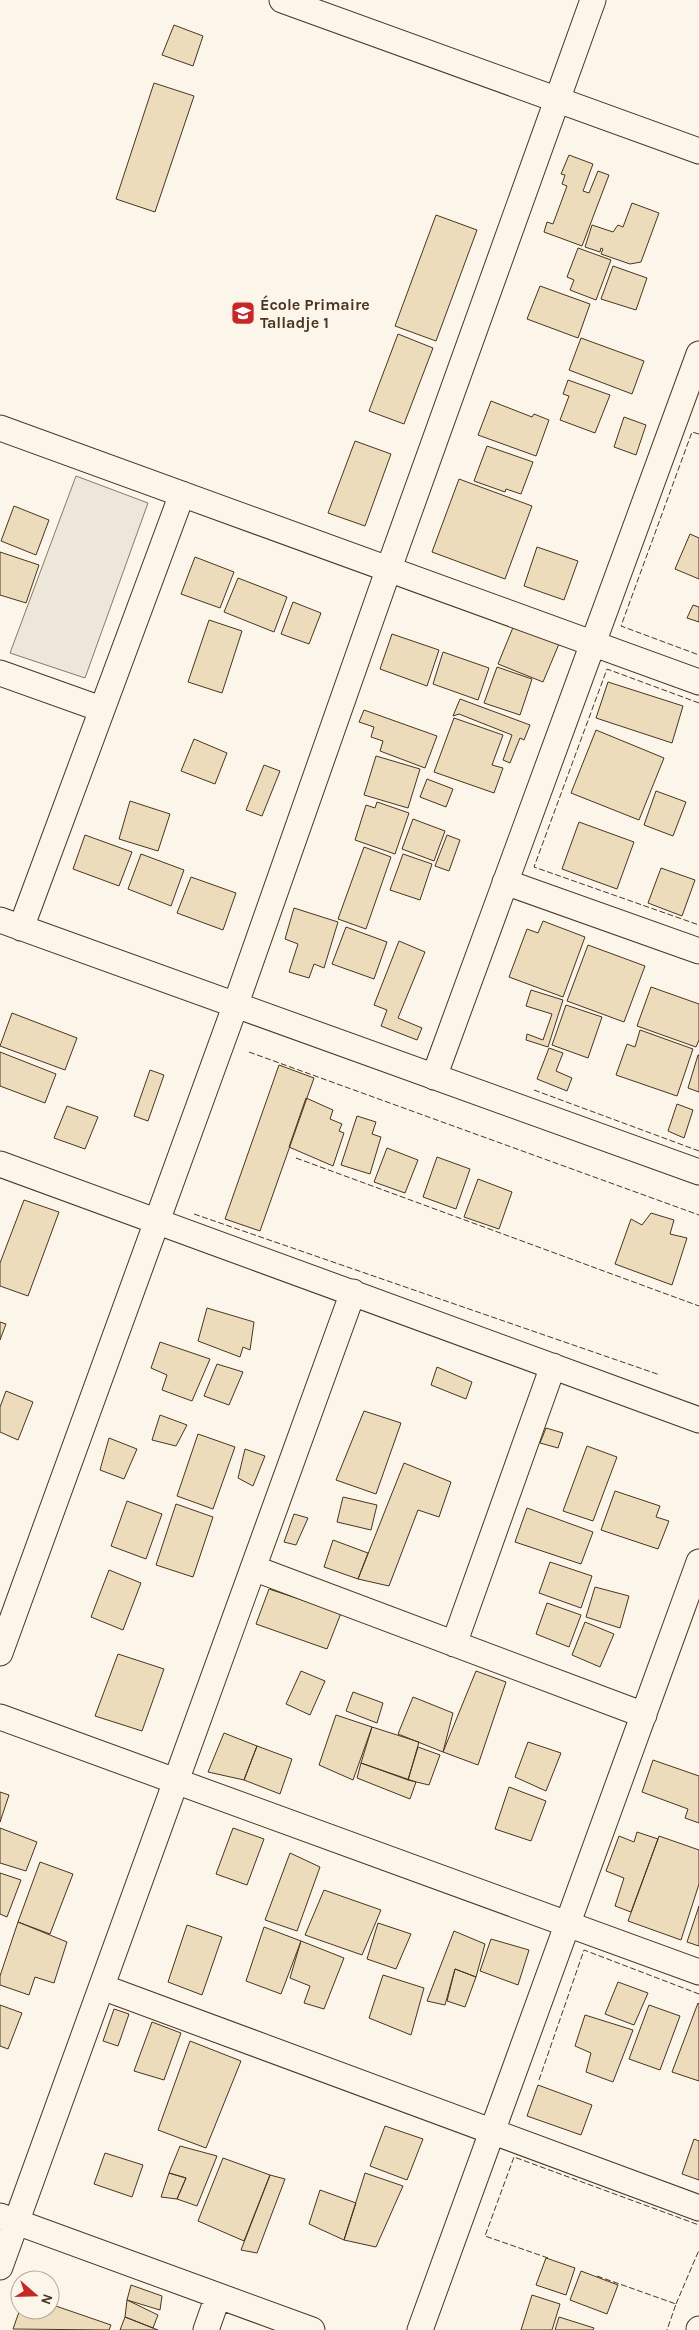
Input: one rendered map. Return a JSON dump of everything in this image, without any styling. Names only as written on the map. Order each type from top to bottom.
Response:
[{"type":"street","points":[[282,0],[699,151]]},
{"type":"street","points":[[0,1653],[235,1005],[389,568],[593,0]]},
{"type":"street","points":[[434,1077],[593,643],[689,412],[699,354]]},
{"type":"street","points":[[0,428],[699,682]]},
{"type":"street","points":[[182,494],[101,709],[10,924],[699,1172]]},
{"type":"street","points":[[0,673],[101,709]]},
{"type":"street","points":[[505,882],[699,951]]},
{"type":"street","points":[[0,1164],[699,1420]]},
{"type":"street","points":[[0,2268],[8,2219],[102,1986],[353,1292]]},
{"type":"street","points":[[454,1644],[553,1366]]},
{"type":"street","points":[[420,2330],[699,1562]]},
{"type":"street","points":[[253,1568],[644,1715]]},
{"type":"street","points":[[0,1717],[699,1972]]},
{"type":"street","points":[[102,1986],[699,2208]]},
{"type":"street","points":[[8,2219],[312,2330]]},
{"type":"street","points":[[206,2330],[218,2296]]},
{"type":"shaded area","points":[[76,476],[148,503],[85,678],[10,653]]},
{"type":"building","points":[[174,25],[203,36],[193,66],[162,55]]},
{"type":"building","points":[[154,83],[194,96],[155,212],[116,199]]},
{"type":"building","points":[[569,155],[593,164],[583,191],[589,193],[598,171],[609,175],[582,246],[544,232],[547,222],[553,224],[567,186],[562,184],[565,175],[561,174]]},
{"type":"building","points":[[632,203],[659,213],[641,262],[630,264],[601,254],[603,249],[601,248],[600,252],[585,247],[592,225],[613,232],[618,225],[623,227]]},
{"type":"building","points":[[436,215],[477,230],[436,341],[395,326]]},
{"type":"building","points":[[578,248],[611,260],[596,300],[570,290],[574,280],[567,277]]},
{"type":"building","points":[[613,266],[647,278],[636,310],[601,299]]},
{"type":"building","points":[[540,286],[590,304],[578,338],[527,319]]},
{"type":"building","points":[[398,334],[433,348],[404,424],[369,411]]},
{"type":"building","points":[[581,338],[644,361],[632,394],[569,370]]},
{"type":"building","points":[[568,380],[610,395],[595,433],[560,420],[569,396],[563,394]]},
{"type":"building","points":[[491,401],[532,417],[534,414],[549,420],[536,456],[478,435]]},
{"type":"building","points":[[624,417],[646,425],[636,455],[614,447]]},
{"type":"building","points":[[355,441],[391,454],[365,526],[328,513]]},
{"type":"building","points":[[487,446],[533,462],[521,494],[506,489],[505,492],[474,481]]},
{"type":"building","points":[[459,479],[532,506],[505,579],[432,552]]},
{"type":"building","points":[[14,506],[49,520],[36,555],[1,541]]},
{"type":"building","points":[[690,534],[699,538],[699,579],[675,569]]},
{"type":"building","points":[[537,547],[578,561],[564,600],[524,586]]},
{"type":"building","points":[[0,552],[39,565],[26,603],[0,595]]},
{"type":"building","points":[[195,557],[234,572],[220,608],[181,594]]},
{"type":"building","points":[[238,578],[287,597],[274,632],[224,612]]},
{"type":"building","points":[[293,602],[321,613],[309,644],[281,634]]},
{"type":"building","points":[[693,605],[699,607],[699,622],[687,618]]},
{"type":"building","points":[[209,620],[242,631],[222,693],[188,682]]},
{"type":"building","points":[[514,625],[559,644],[543,682],[498,664]]},
{"type":"building","points":[[392,634],[439,650],[427,686],[380,669]]},
{"type":"building","points":[[443,652],[489,668],[478,700],[433,684]]},
{"type":"building","points":[[497,667],[532,679],[520,715],[484,703]]},
{"type":"building","points":[[608,682],[683,706],[672,743],[596,718]]},
{"type":"building","points":[[460,699],[530,725],[524,740],[520,738],[510,763],[503,760],[512,735],[459,714],[453,716]]},
{"type":"building","points":[[364,710],[437,736],[425,768],[380,751],[383,741],[371,737],[374,727],[359,722]]},
{"type":"building","points":[[454,718],[503,735],[492,765],[503,768],[494,793],[434,772]]},
{"type":"building","points":[[596,730],[664,758],[639,820],[571,793]]},
{"type":"building","points":[[194,739],[227,753],[215,784],[181,771]]},
{"type":"building","points":[[376,756],[420,769],[408,808],[364,795]]},
{"type":"building","points":[[264,765],[280,771],[262,816],[246,810]]},
{"type":"building","points":[[427,779],[453,789],[446,807],[420,797]]},
{"type":"building","points":[[656,791],[686,802],[673,836],[644,825]]},
{"type":"building","points":[[130,801],[170,814],[158,851],[119,839]]},
{"type":"building","points":[[377,802],[409,813],[395,854],[355,840],[366,805],[375,808]]},
{"type":"building","points":[[413,819],[445,831],[434,861],[402,849]]},
{"type":"building","points":[[579,822],[634,842],[617,889],[562,869]]},
{"type":"building","points":[[85,835],[132,852],[119,886],[73,869]]},
{"type":"building","points":[[447,835],[460,840],[449,871],[435,866]]},
{"type":"building","points":[[364,847],[391,857],[366,929],[338,919]]},
{"type":"building","points":[[141,854],[184,870],[171,906],[128,889]]},
{"type":"building","points":[[403,854],[432,864],[420,900],[390,890]]},
{"type":"building","points":[[661,868],[695,880],[682,916],[648,903]]},
{"type":"building","points":[[191,877],[236,893],[223,930],[177,913]]},
{"type":"building","points":[[294,908],[338,922],[324,968],[314,964],[309,978],[289,972],[298,944],[285,939]]},
{"type":"building","points":[[543,921],[585,937],[563,997],[509,977],[527,929],[538,933]]},
{"type":"building","points":[[346,927],[387,942],[374,979],[332,964]]},
{"type":"building","points":[[399,941],[425,952],[398,1018],[422,1028],[417,1040],[381,1026],[387,1010],[374,1005]]},
{"type":"building","points":[[588,945],[645,966],[624,1022],[567,1001]]},
{"type":"building","points":[[651,987],[699,1004],[699,1040],[696,1047],[637,1026]]},
{"type":"building","points":[[531,990],[563,1000],[548,1047],[526,1040],[527,1034],[543,1040],[552,1014],[526,1006]]},
{"type":"building","points":[[566,1005],[602,1017],[588,1058],[552,1045]]},
{"type":"building","points":[[12,1013],[77,1038],[65,1070],[0,1046]]},
{"type":"building","points":[[640,1030],[693,1049],[677,1096],[616,1075],[627,1044],[635,1047]]},
{"type":"building","points":[[549,1048],[563,1053],[556,1071],[572,1078],[567,1091],[537,1079]]},
{"type":"building","points":[[0,1052],[56,1074],[45,1103],[0,1086]]},
{"type":"building","points":[[699,1055],[699,1092],[688,1088]]},
{"type":"building","points":[[279,1065],[314,1078],[260,1231],[225,1219]]},
{"type":"building","points":[[150,1070],[164,1075],[148,1121],[134,1116]]},
{"type":"building","points":[[306,1098],[333,1110],[330,1119],[342,1124],[339,1131],[344,1133],[333,1166],[289,1147]]},
{"type":"building","points":[[677,1104],[693,1110],[684,1138],[668,1131]]},
{"type":"building","points":[[67,1106],[98,1117],[85,1149],[54,1138]]},
{"type":"building","points":[[357,1116],[376,1122],[372,1134],[381,1137],[370,1174],[341,1165]]},
{"type":"building","points":[[387,1148],[418,1160],[405,1193],[374,1182]]},
{"type":"building","points":[[437,1157],[470,1169],[456,1209],[423,1197]]},
{"type":"building","points":[[478,1179],[512,1192],[499,1229],[464,1217]]},
{"type":"building","points":[[24,1200],[59,1212],[28,1296],[0,1286],[0,1263]]},
{"type":"building","points":[[651,1213],[674,1220],[670,1234],[687,1238],[672,1285],[615,1264],[631,1219],[642,1225]]},
{"type":"building","points":[[207,1308],[254,1322],[250,1350],[243,1347],[240,1357],[198,1341]]},
{"type":"building","points":[[0,1322],[6,1324],[0,1340]]},
{"type":"building","points":[[160,1342],[210,1359],[192,1401],[162,1390],[167,1375],[151,1368]]},
{"type":"building","points":[[217,1364],[243,1372],[229,1405],[204,1396]]},
{"type":"building","points":[[437,1367],[472,1382],[466,1399],[431,1385]]},
{"type":"building","points":[[6,1391],[33,1402],[18,1440],[0,1432],[0,1407]]},
{"type":"building","points":[[364,1411],[401,1423],[376,1494],[336,1480]]},
{"type":"building","points":[[160,1415],[187,1425],[176,1446],[152,1440]]},
{"type":"building","points":[[546,1428],[563,1433],[558,1448],[540,1443]]},
{"type":"building","points":[[198,1434],[235,1447],[213,1509],[177,1496]]},
{"type":"building","points":[[109,1438],[137,1449],[124,1479],[100,1470]]},
{"type":"building","points":[[587,1446],[617,1457],[593,1521],[563,1511]]},
{"type":"building","points":[[245,1449],[265,1456],[253,1486],[238,1478]]},
{"type":"building","points":[[404,1463],[451,1482],[439,1517],[418,1510],[389,1586],[358,1579]]},
{"type":"building","points":[[615,1491],[660,1506],[656,1517],[669,1521],[658,1549],[601,1530]]},
{"type":"building","points":[[343,1497],[377,1505],[371,1530],[337,1522]]},
{"type":"building","points":[[127,1501],[162,1514],[146,1559],[111,1546]]},
{"type":"building","points":[[176,1504],[213,1517],[193,1577],[156,1565]]},
{"type":"building","points":[[527,1508],[593,1532],[581,1564],[515,1542]]},
{"type":"building","points":[[294,1514],[308,1518],[296,1545],[284,1542]]},
{"type":"building","points":[[333,1540],[368,1553],[358,1579],[324,1567]]},
{"type":"building","points":[[550,1562],[592,1576],[581,1608],[539,1593]]},
{"type":"building","points":[[109,1570],[141,1583],[123,1630],[91,1617]]},
{"type":"building","points":[[595,1587],[629,1596],[620,1628],[586,1617]]},
{"type":"building","points":[[269,1589],[341,1613],[327,1649],[256,1624]]},
{"type":"building","points":[[547,1603],[581,1615],[569,1647],[536,1634]]},
{"type":"building","points":[[585,1622],[614,1634],[600,1667],[572,1655]]},
{"type":"building","points":[[118,1654],[164,1669],[142,1731],[95,1716]]},
{"type":"building","points":[[301,1671],[325,1681],[310,1715],[286,1704]]},
{"type":"building","points":[[476,1671],[506,1682],[478,1765],[443,1752]]},
{"type":"building","points":[[353,1692],[383,1703],[377,1723],[346,1711]]},
{"type":"building","points":[[413,1697],[453,1713],[443,1752],[398,1734]]},
{"type":"building","points":[[336,1715],[372,1727],[353,1780],[319,1765]]},
{"type":"building","points":[[372,1727],[419,1742],[408,1780],[361,1763]]},
{"type":"building","points":[[224,1733],[257,1746],[244,1780],[208,1772]]},
{"type":"building","points":[[528,1742],[561,1753],[546,1791],[515,1777]]},
{"type":"building","points":[[257,1746],[292,1759],[280,1794],[244,1780]]},
{"type":"building","points":[[418,1747],[440,1755],[429,1785],[408,1780]]},
{"type":"building","points":[[653,1760],[699,1776],[699,1823],[685,1818],[688,1809],[642,1792]]},
{"type":"building","points":[[361,1763],[416,1782],[410,1799],[357,1778]]},
{"type":"building","points":[[509,1787],[546,1801],[531,1841],[495,1829]]},
{"type":"building","points":[[0,1792],[9,1795],[0,1822]]},
{"type":"building","points":[[0,1828],[37,1842],[26,1871],[0,1863]]},
{"type":"building","points":[[233,1828],[264,1839],[247,1885],[216,1874]]},
{"type":"building","points":[[637,1832],[658,1839],[631,1912],[615,1906],[624,1878],[606,1871],[619,1836],[634,1842]]},
{"type":"building","points":[[659,1836],[699,1850],[699,1884],[681,1940],[628,1921]]},
{"type":"building","points":[[290,1853],[320,1867],[297,1931],[265,1920]]},
{"type":"building","points":[[40,1862],[73,1874],[50,1934],[18,1922]]},
{"type":"building","points":[[0,1873],[21,1880],[7,1917],[0,1914]]},
{"type":"building","points":[[324,1890],[381,1910],[362,1955],[305,1935]]},
{"type":"building","points":[[699,1906],[699,1946],[687,1942]]},
{"type":"building","points":[[18,1922],[67,1942],[54,1983],[35,1977],[29,1995],[0,1985],[0,1976]]},
{"type":"building","points":[[378,1923],[411,1934],[396,1969],[367,1959]]},
{"type":"building","points":[[187,1925],[222,1937],[202,1995],[168,1982]]},
{"type":"building","points":[[264,1927],[301,1941],[281,1994],[246,1981]]},
{"type":"building","points":[[454,1931],[485,1944],[476,1977],[455,1969],[445,2005],[427,2001]]},
{"type":"building","points":[[491,1939],[529,1950],[518,1985],[480,1971]]},
{"type":"building","points":[[301,1941],[344,1958],[324,2009],[304,2003],[310,1986],[290,1978]]},
{"type":"building","points":[[455,1969],[476,1977],[465,2007],[447,2001]]},
{"type":"building","points":[[383,1975],[424,1988],[411,2035],[369,2018]]},
{"type":"building","points":[[618,1982],[648,1993],[634,2025],[605,2014]]},
{"type":"building","points":[[699,2004],[699,2081],[672,2072]]},
{"type":"building","points":[[0,2005],[22,2013],[8,2049],[0,2046]]},
{"type":"building","points":[[649,2005],[680,2016],[660,2070],[629,2059]]},
{"type":"building","points":[[114,2009],[129,2014],[118,2046],[103,2041]]},
{"type":"building","points":[[585,2015],[633,2030],[613,2082],[586,2072],[591,2053],[575,2046]]},
{"type":"building","points":[[152,2022],[181,2033],[164,2080],[134,2071]]},
{"type":"building","points":[[190,2041],[241,2061],[206,2148],[158,2130]]},
{"type":"building","points":[[538,2085],[592,2105],[581,2135],[527,2116]]},
{"type":"building","points":[[385,2126],[423,2139],[407,2180],[370,2166]]},
{"type":"building","points":[[694,2139],[699,2141],[699,2180],[682,2174]]},
{"type":"building","points":[[180,2146],[217,2156],[197,2206],[177,2199],[186,2178],[169,2173]]},
{"type":"building","points":[[105,2153],[143,2165],[132,2197],[94,2184]]},
{"type":"building","points":[[223,2158],[270,2175],[244,2241],[198,2221]]},
{"type":"building","points":[[169,2173],[186,2178],[177,2199],[161,2197]]},
{"type":"building","points":[[365,2173],[403,2186],[376,2247],[344,2240]]},
{"type":"building","points":[[270,2175],[285,2179],[257,2253],[241,2250]]},
{"type":"building","points":[[320,2190],[356,2203],[344,2240],[309,2224]]},
{"type":"building","points":[[546,2258],[575,2268],[566,2295],[536,2285]]},
{"type":"building","points":[[581,2271],[618,2285],[607,2314],[570,2300]]},
{"type":"building","points":[[131,2285],[162,2296],[160,2310],[127,2300]]},
{"type":"building","points":[[532,2295],[560,2304],[552,2330],[521,2330]]},
{"type":"building","points":[[127,2300],[158,2315],[153,2328],[125,2317]]},
{"type":"building","points":[[60,2307],[111,2325],[109,2330],[13,2329],[16,2320],[60,2320]]},
{"type":"building","points":[[125,2317],[153,2328],[158,2330],[120,2330]]},
{"type":"building","points":[[559,2317],[594,2328],[593,2330],[555,2330]]},
{"type":"fence","points":[[699,434],[692,432],[621,626],[699,655]]},
{"type":"fence","points":[[699,703],[607,669],[534,867],[699,925]]},
{"type":"fence","points":[[249,1052],[699,1215]]},
{"type":"fence","points":[[534,1090],[699,1151]]},
{"type":"fence","points":[[296,1158],[699,1306]]},
{"type":"fence","points":[[194,1214],[660,1375]]},
{"type":"fence","points":[[539,2080],[584,1950],[699,1994]]},
{"type":"fence","points":[[548,2258],[485,2236],[514,2157],[699,2225]]},
{"type":"fence","points":[[676,2304],[699,2250]]},
{"type":"fence","points":[[597,2276],[676,2304],[667,2330]]},
{"type":"place","name":"École Primaire Talladje 1","points":[[243,313]]}]
